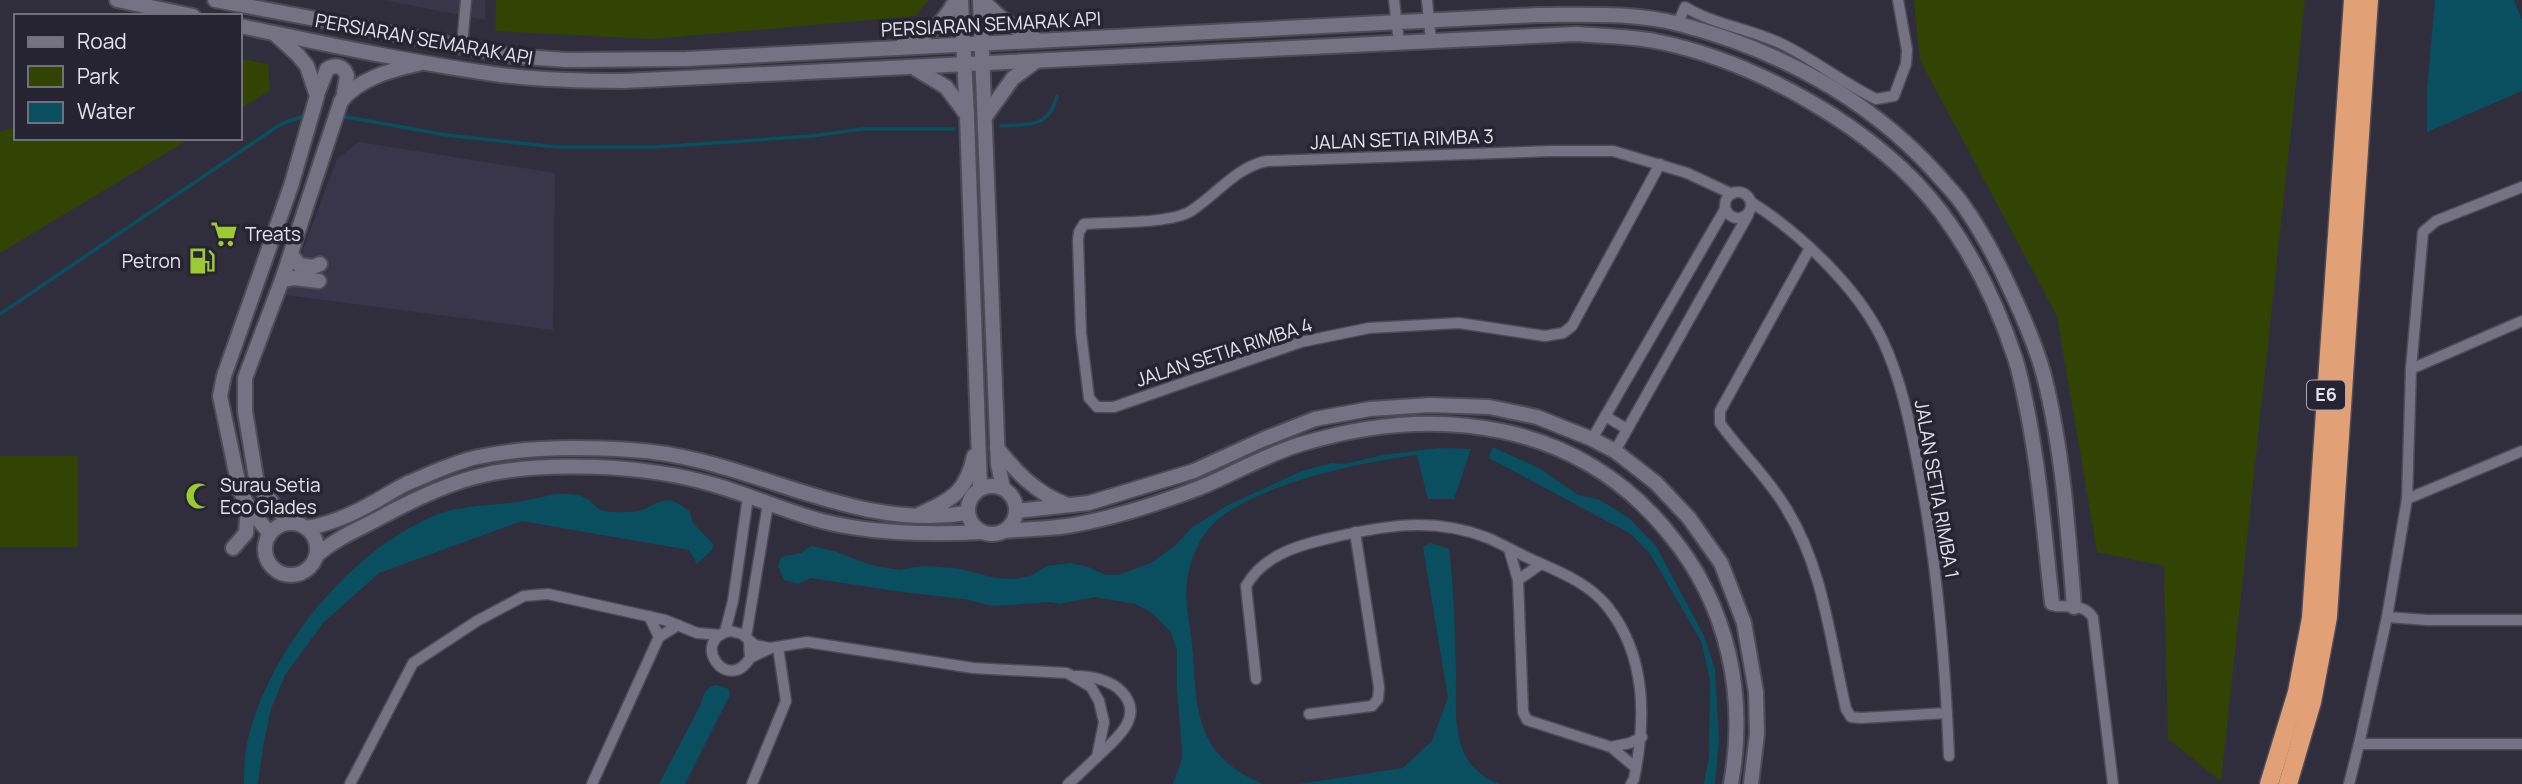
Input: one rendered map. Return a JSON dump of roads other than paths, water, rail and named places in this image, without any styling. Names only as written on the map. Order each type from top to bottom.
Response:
[{"type":"highway","name":"E6","points":[[2269,784],[2297,692],[2311,618],[2353,0]]},
{"type":"highway","name":"E6","points":[[2288,784],[2312,702],[2328,617],[2369,0]]},
{"type":"street","points":[[117,0],[184,14]]},
{"type":"street","name":"PERSIARAN SEMARAK API","points":[[215,0],[512,56],[607,61],[1537,15],[1599,15],[1678,23],[1774,57],[1846,94],[1914,150],[1962,203],[1993,251],[2022,315],[2044,374],[2056,432],[2074,607]]},
{"type":"street","points":[[462,45],[466,0]]},
{"type":"street","points":[[958,0],[967,117],[980,488]]},
{"type":"street","points":[[892,48],[931,33],[944,21],[958,0]]},
{"type":"street","points":[[981,0],[1014,28],[1038,41]]},
{"type":"street","points":[[981,0],[998,472],[1003,488],[1013,498],[1016,512],[1010,526],[1004,531]]},
{"type":"street","points":[[1394,0],[1399,43]]},
{"type":"street","points":[[1427,0],[1431,41]]},
{"type":"street","points":[[1678,23],[1685,8],[1756,33],[1802,54],[1875,99],[1886,99],[1894,96],[1906,64],[1898,0]]},
{"type":"street","name":"PERSIARAN SEMARAK API","points":[[242,26],[502,75],[562,80],[623,81],[964,66],[1576,34],[1655,41],[1709,56],[1764,77],[1805,97],[1881,152],[1941,212],[1976,265],[2015,356],[2035,458],[2052,603]]},
{"type":"street","points":[[270,32],[282,39],[307,66],[318,92]]},
{"type":"street","points":[[343,99],[364,82],[426,62]]},
{"type":"street","points":[[985,117],[1013,78],[1037,62]]},
{"type":"street","points":[[270,534],[240,491],[220,396],[224,376],[291,186],[318,92],[327,69],[337,66],[342,68],[347,76],[343,99],[282,280],[245,379],[243,396],[257,484],[289,523]]},
{"type":"street","points":[[914,68],[946,87],[967,117]]},
{"type":"street","name":"JALAN SETIA RIMBA 3","points":[[1084,224],[1175,218],[1190,212],[1254,164],[1267,161],[1613,151],[1660,163],[1732,194]]},
{"type":"street","name":"JALAN SETIA RIMBA 4","points":[[1084,224],[1078,240],[1081,333],[1089,398],[1097,407],[1114,407],[1301,342],[1369,328],[1459,323],[1545,336],[1563,333],[1572,326],[1660,163]]},
{"type":"street","points":[[2350,784],[2387,617],[2407,499],[2411,369],[2423,232],[2436,220],[2522,187]]},
{"type":"street","points":[[1592,439],[1725,209],[1726,200],[1732,194],[1744,193],[1751,202],[1748,215],[1615,451]]},
{"type":"street","name":"JALAN SETIA RIMBA 1","points":[[1751,202],[1790,230],[1846,284],[1881,338],[1906,404],[1923,486],[1934,566],[1949,755]]},
{"type":"street","points":[[1725,209],[1732,218],[1748,215]]},
{"type":"street","points":[[1810,248],[1720,411],[1720,423],[1786,507],[1806,547],[1825,604],[1846,709],[1851,717],[1947,713]]},
{"type":"street","points":[[291,254],[299,265],[313,267],[320,264]]},
{"type":"street","points":[[282,280],[294,278],[319,281]]},
{"type":"street","points":[[2411,369],[2522,321]]},
{"type":"street","points":[[1016,512],[1089,503],[1194,471],[1315,419],[1370,409],[1430,405],[1489,407],[1537,417],[1615,451],[1664,492],[1689,518],[1721,563],[1744,623],[1756,692],[1757,734],[1751,784]]},
{"type":"street","points":[[1605,416],[1627,429]]},
{"type":"street","points":[[967,513],[916,516],[874,512],[829,502],[715,464],[675,455],[631,450],[534,451],[477,457],[404,485],[374,503],[324,525],[307,528],[289,523],[281,525],[266,541],[266,556],[269,563],[281,573],[303,573],[330,543],[410,501],[480,476],[535,469],[631,469],[712,484],[823,521],[898,534],[996,534],[1102,519],[1200,488],[1300,444],[1360,430],[1398,425],[1487,426],[1531,438],[1572,454],[1602,472],[1654,514],[1689,558],[1718,613],[1733,667],[1737,695],[1737,736],[1731,784]]},
{"type":"street","points":[[916,516],[955,496],[964,487],[970,473],[979,432]]},
{"type":"street","points":[[997,448],[1017,472],[1037,489],[1052,499],[1071,506]]},
{"type":"street","points":[[2407,499],[2522,451]]},
{"type":"street","points":[[712,651],[716,639],[729,620],[746,475]]},
{"type":"street","points":[[981,532],[974,527],[967,513],[970,499],[980,488],[1003,488]]},
{"type":"street","points":[[823,521],[829,502]]},
{"type":"street","points":[[750,658],[751,647],[748,639],[768,503]]},
{"type":"street","points":[[233,548],[246,533],[248,506]]},
{"type":"street","points":[[1256,679],[1246,586],[1262,564],[1310,543],[1376,527],[1411,524],[1464,530],[1574,579],[1593,591],[1619,624],[1632,655],[1641,693],[1642,737],[1631,784]]},
{"type":"street","points":[[307,528],[316,540],[317,555]]},
{"type":"street","points":[[1309,714],[1372,706],[1378,699],[1378,677],[1355,532]]},
{"type":"street","points":[[1509,549],[1518,580],[1523,712],[1527,720],[1611,747],[1636,768]]},
{"type":"street","points":[[1518,580],[1541,564]]},
{"type":"street","points":[[351,784],[413,663],[477,621],[524,596],[548,594],[649,616],[696,633],[736,631],[748,639],[774,648]]},
{"type":"street","points":[[2052,603],[2055,606],[2088,611],[2093,618],[2113,784]]},
{"type":"street","points":[[649,616],[659,637]]},
{"type":"street","points":[[2387,617],[2427,620],[2522,620]]},
{"type":"street","points":[[592,784],[659,637],[678,625]]},
{"type":"street","points":[[696,633],[712,651],[716,663],[728,670],[741,668],[750,658],[774,648],[812,642],[973,668],[1037,669],[1067,673],[1076,676],[1096,694],[1104,723],[1097,757]]},
{"type":"street","points":[[752,784],[786,701],[774,648]]},
{"type":"street","points":[[1068,784],[1116,741],[1126,728],[1130,714],[1129,702],[1116,686],[1089,676],[1076,676]]},
{"type":"street","points":[[1104,723],[1126,728]]},
{"type":"street","points":[[1611,747],[1642,737]]},
{"type":"street","points":[[2359,744],[2522,744]]},
{"type":"water","points":[[2435,0],[2514,0],[2522,20],[2522,91],[2427,132],[2427,89]]},
{"type":"water","points":[[1492,447],[1539,468],[1578,495],[1600,500],[1629,518],[1656,546],[1704,636],[1715,669],[1719,740],[1715,784],[1704,784],[1709,757],[1710,679],[1701,641],[1651,555],[1631,534],[1489,458]]},
{"type":"water","points":[[1438,448],[1471,449],[1454,499],[1428,499],[1417,455],[1368,463],[1310,477],[1254,498],[1231,510],[1213,524],[1198,545],[1189,570],[1186,591],[1201,722],[1214,749],[1226,762],[1263,784],[1173,784],[1182,759],[1177,650],[1171,632],[1151,612],[1135,604],[1095,597],[1059,604],[1051,602],[993,606],[964,599],[811,578],[798,584],[784,580],[778,566],[781,557],[801,553],[811,546],[834,551],[871,565],[899,570],[922,566],[956,568],[995,578],[1015,579],[1030,576],[1047,566],[1070,563],[1106,575],[1118,575],[1153,562],[1177,544],[1191,528],[1228,505],[1302,471],[1332,463],[1345,464],[1383,455]]},
{"type":"water","points":[[556,494],[581,496],[600,509],[612,512],[638,511],[659,502],[672,501],[690,512],[692,522],[713,544],[712,550],[697,564],[689,550],[522,521],[379,573],[324,622],[285,675],[271,709],[258,784],[244,784],[250,731],[277,666],[296,635],[344,578],[400,533],[440,513]]},
{"type":"water","points":[[1431,543],[1449,549],[1454,611],[1456,716],[1460,742],[1474,768],[1499,784],[1299,784],[1403,768],[1432,741],[1448,698],[1423,547]]},
{"type":"water","points":[[716,685],[729,689],[730,695],[685,784],[659,784],[706,692],[709,687]]},
{"type":"waterway","points":[[1001,126],[1029,124],[1043,119],[1049,114],[1057,96]]},
{"type":"waterway","points":[[0,314],[281,124],[304,116]]},
{"type":"waterway","points":[[346,117],[446,135],[556,147],[657,147],[812,136],[862,129],[954,129]]},
{"type":"place","name":"Treats","points":[[224,234]]},
{"type":"place","name":"Petron","points":[[202,261]]},
{"type":"place","name":"Surau Setia Eco Glades","points":[[199,496]]}]
